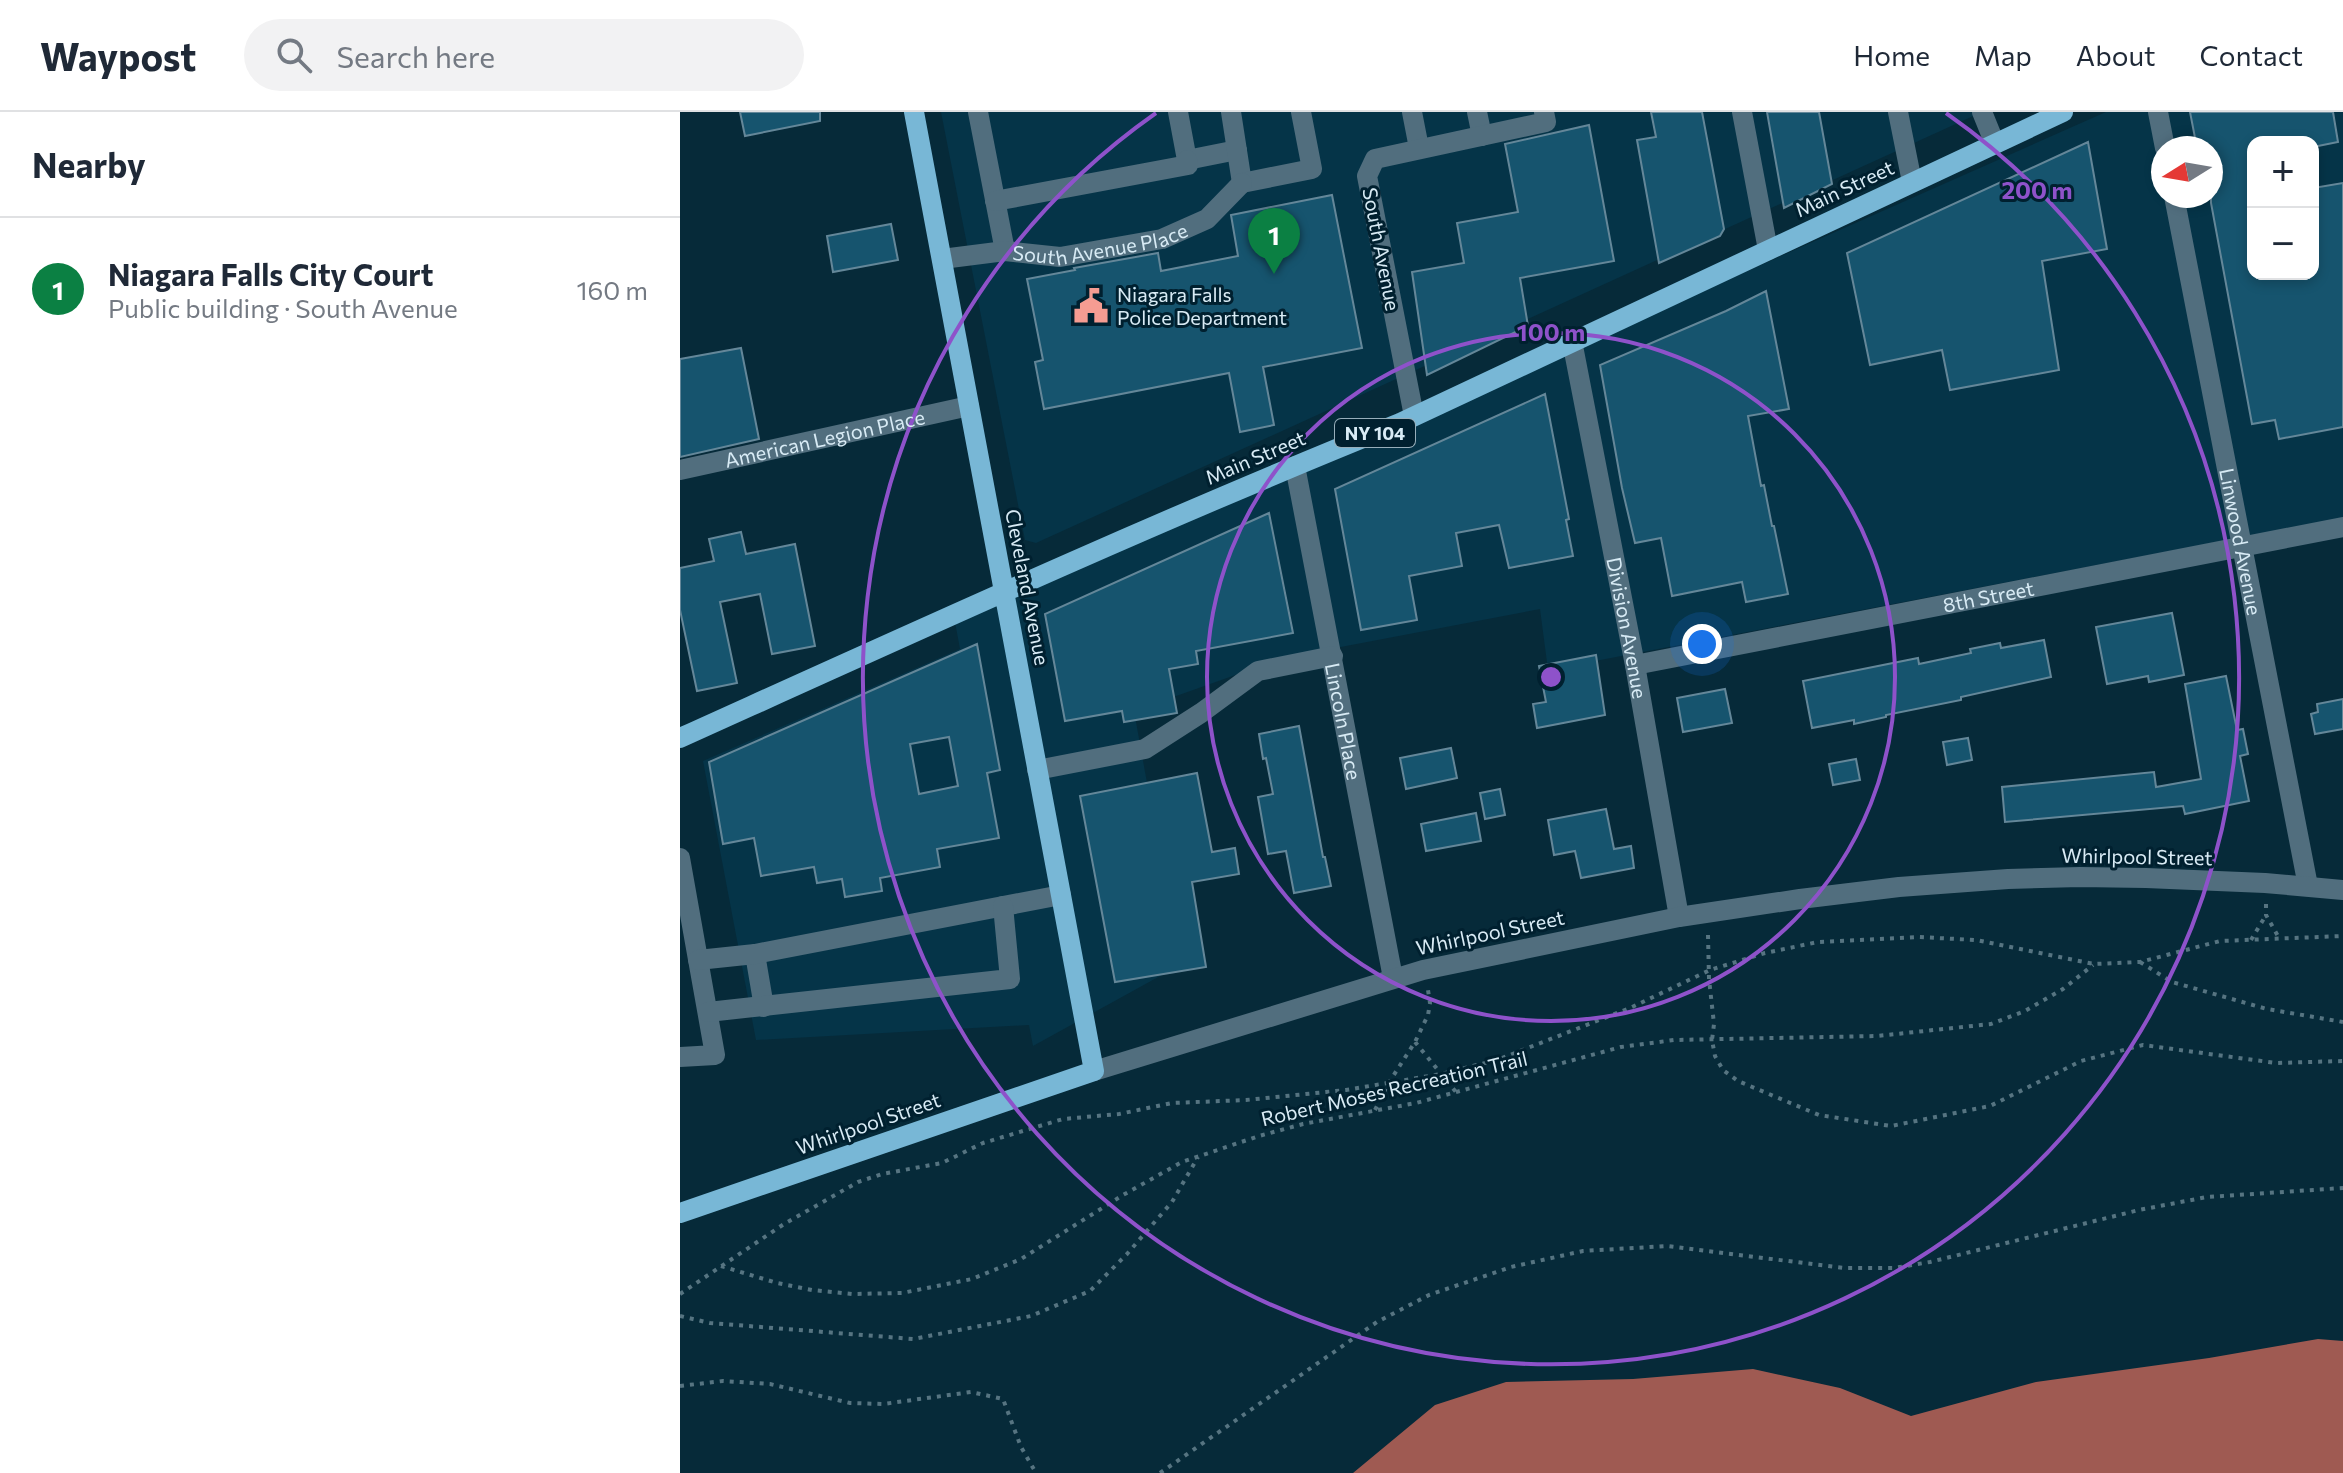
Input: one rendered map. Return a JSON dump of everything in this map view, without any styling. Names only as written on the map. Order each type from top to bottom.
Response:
[{"type":"main road","name":"Cleveland Avenue","points":[[914,112],[1094,1071]]},
{"type":"main road","name":"Main Street","points":[[680,738],[1004,592],[1414,416],[2063,112]]},
{"type":"main road","name":"Whirlpool Street","points":[[680,1213],[1094,1071]]},
{"type":"street","points":[[978,112],[1005,251]]},
{"type":"street","points":[[995,201],[1188,165],[1178,112]]},
{"type":"street","points":[[1231,112],[1242,183],[1312,169],[1301,112]]},
{"type":"street","points":[[1412,112],[1419,148]]},
{"type":"street","points":[[1477,112],[1482,136]]},
{"type":"street","points":[[1742,112],[1768,250]]},
{"type":"street","points":[[1898,112],[1912,182]]},
{"type":"street","points":[[1982,112],[1995,144]]},
{"type":"street","points":[[2158,112],[2163,136]]},
{"type":"street","name":"South Avenue","points":[[1414,416],[1367,176],[1375,159],[1482,136],[1545,117]]},
{"type":"street","points":[[1187,160],[1237,150]]},
{"type":"street","name":"South Avenue Place","points":[[942,259],[1005,251],[1060,257],[1162,239],[1207,219],[1242,183]]},
{"type":"street","name":"Linwood Avenue","points":[[2176,208],[2308,886]]},
{"type":"street","name":"Division Avenue","points":[[1572,341],[1635,665],[1679,917]]},
{"type":"street","name":"American Legion Place","points":[[680,470],[969,406]]},
{"type":"street","name":"Lincoln Place","points":[[1295,466],[1393,978]]},
{"type":"street","name":"8th Street","points":[[1635,665],[2343,527]]},
{"type":"street","points":[[1037,770],[1145,749],[1258,671],[1333,656]]},
{"type":"street","points":[[680,858],[715,1055],[680,1057]]},
{"type":"street","name":"Whirlpool Street","points":[[1094,1071],[1393,978],[1679,917],[1800,899],[1899,887],[2008,879],[2146,878],[2343,890]]},
{"type":"street","points":[[698,960],[755,954],[1061,895]]},
{"type":"street","points":[[708,1012],[1010,979],[1003,906]]},
{"type":"street","points":[[755,954],[764,1007]]},
{"type":"path","points":[[2251,940],[2266,915],[2267,902]]},
{"type":"path","points":[[2266,915],[2279,938]]},
{"type":"path","points":[[1708,929],[1714,1024],[1712,1040],[1715,1056],[1723,1070],[1738,1081],[1819,1115],[1891,1126],[1990,1106],[2081,1061],[2143,1045],[2276,1063],[2343,1061]]},
{"type":"path","name":"Robert Moses Recreation Trail","points":[[680,1294],[784,1224],[858,1182],[882,1174],[942,1163],[983,1143],[1063,1119],[1119,1114],[1172,1103],[1283,1098],[1388,1084],[1497,1060],[1592,1023],[1710,970],[1765,953],[1818,942],[1918,937],[1976,940],[2094,964],[2140,962],[2220,941],[2343,936]]},
{"type":"path","points":[[2140,962],[2172,982],[2267,1009],[2343,1022]]},
{"type":"path","name":"Robert Moses Recreation Trail","points":[[721,1266],[777,1283],[852,1294],[902,1293],[972,1279],[1021,1259],[1182,1162],[1303,1124],[1456,1092],[1621,1047],[1674,1040],[1877,1036],[1991,1024],[2025,1011],[2051,996],[2094,964]]},
{"type":"path","points":[[1375,1110],[1428,1015],[1428,988]]},
{"type":"path","points":[[1415,1042],[1456,1092]]},
{"type":"path","points":[[1062,1110],[1063,1119]]},
{"type":"path","points":[[680,1316],[710,1323],[913,1339],[1031,1316],[1090,1291],[1172,1202],[1200,1155]]},
{"type":"path","points":[[1160,1473],[1377,1322],[1429,1295],[1511,1267],[1583,1251],[1667,1246],[1844,1268],[1894,1268],[2207,1197],[2343,1188]]},
{"type":"path","points":[[680,1386],[723,1381],[770,1384],[850,1403],[883,1404],[971,1392],[1003,1399],[1021,1447],[1036,1473]]},
{"type":"shaded area","points":[[941,112],[1982,112],[1036,543],[1025,540]]},
{"type":"shaded area","points":[[2106,112],[2343,112],[2343,518],[1548,670],[1540,609],[1283,658],[1134,711],[1180,965],[1033,1046],[1029,1025],[756,1040],[703,761],[960,649],[955,622]]},
{"type":"shaded area","points":[[2318,1339],[2343,1341],[2343,1473],[1353,1473],[1435,1405],[1506,1382],[1633,1379],[1753,1369],[1840,1388],[1911,1416],[2036,1382]]},
{"type":"building","points":[[740,112],[820,112],[820,121],[745,136]]},
{"type":"building","points":[[1651,112],[1702,112],[1724,229],[1720,236],[1659,263],[1637,140],[1656,137]]},
{"type":"building","points":[[1767,112],[1819,112],[1832,184],[1784,208]]},
{"type":"building","points":[[2190,112],[2333,112],[2338,142],[2319,146],[2319,136],[2247,136],[2247,280],[2319,280],[2319,187],[2343,183],[2343,427],[2279,439],[2275,420],[2252,424],[2212,208],[2223,208],[2223,136],[2195,136]]},
{"type":"building","points":[[1589,125],[1614,261],[1520,278],[1528,326],[1427,375],[1412,272],[1464,263],[1457,223],[1518,212],[1505,144]]},
{"type":"building","points":[[2088,142],[2107,249],[2042,261],[2059,370],[1950,390],[1942,350],[1870,365],[1847,253]]},
{"type":"building","points":[[1332,195],[1362,348],[1263,367],[1274,425],[1240,432],[1229,373],[1044,409],[1035,362],[1043,360],[1027,279],[1158,253],[1161,271],[1238,256],[1231,215]]},
{"type":"building","points":[[891,224],[898,260],[833,272],[827,236]]},
{"type":"building","points":[[1766,291],[1789,409],[1748,416],[1761,486],[1764,485],[1788,594],[1746,602],[1742,582],[1672,596],[1661,538],[1635,543],[1600,365]]},
{"type":"building","points":[[741,348],[759,439],[680,457],[680,359]]},
{"type":"building","points":[[1545,394],[1573,556],[1509,568],[1499,525],[1456,533],[1462,566],[1409,576],[1417,620],[1361,630],[1335,489]]},
{"type":"building","points":[[1269,513],[1293,633],[1196,651],[1198,664],[1169,669],[1177,713],[1124,722],[1122,711],[1065,721],[1045,614]]},
{"type":"building","points":[[741,532],[746,554],[795,544],[815,646],[772,654],[760,594],[720,602],[737,683],[697,691],[680,610],[680,568],[714,561],[709,539]]},
{"type":"building","points":[[2172,613],[2184,675],[2149,682],[2148,676],[2107,684],[2096,627]]},
{"type":"building","points":[[2044,640],[2051,677],[1854,724],[1854,720],[1812,728],[1803,681],[1918,658],[1919,664],[1971,653],[1970,649],[2000,643],[2001,648]]},
{"type":"building","points":[[977,644],[1000,770],[987,773],[999,838],[937,849],[940,867],[880,878],[882,891],[845,897],[842,879],[817,883],[814,867],[761,876],[754,838],[723,844],[709,762]],"holes":[[[949,737],[958,786],[919,794],[910,744]]]},
{"type":"building","points":[[1596,655],[1605,715],[1537,728],[1533,704],[1546,702],[1539,666]]},
{"type":"building","points":[[2226,676],[2237,730],[2243,729],[2248,754],[2240,756],[2249,801],[2185,814],[2183,806],[2005,822],[2002,787],[2154,772],[2156,787],[2201,779],[2185,684]]},
{"type":"building","points":[[1725,689],[1732,723],[1683,732],[1677,698]]},
{"type":"building","points":[[2343,699],[2343,729],[2315,734],[2311,714],[2318,712],[2317,704]]},
{"type":"building","points":[[1299,726],[1331,886],[1294,893],[1286,851],[1268,854],[1258,797],[1273,794],[1259,734]]},
{"type":"building","points":[[1968,738],[1972,760],[1947,765],[1943,742]]},
{"type":"building","points":[[1451,748],[1457,778],[1406,789],[1400,758]]},
{"type":"building","points":[[1856,759],[1860,780],[1833,785],[1829,764]]},
{"type":"building","points":[[1197,773],[1212,852],[1235,848],[1239,874],[1192,882],[1206,967],[1115,982],[1080,796]]},
{"type":"building","points":[[1500,789],[1505,815],[1485,819],[1480,793]]},
{"type":"building","points":[[1606,809],[1614,849],[1631,846],[1634,868],[1581,878],[1575,851],[1554,855],[1548,820]]},
{"type":"building","points":[[1476,813],[1481,841],[1426,851],[1421,824]]},
{"type":"place","name":"Niagara Falls City Court","points":[[1274,274]]},
{"type":"place","name":"Niagara Falls Police Department","points":[[1091,306]]}]
